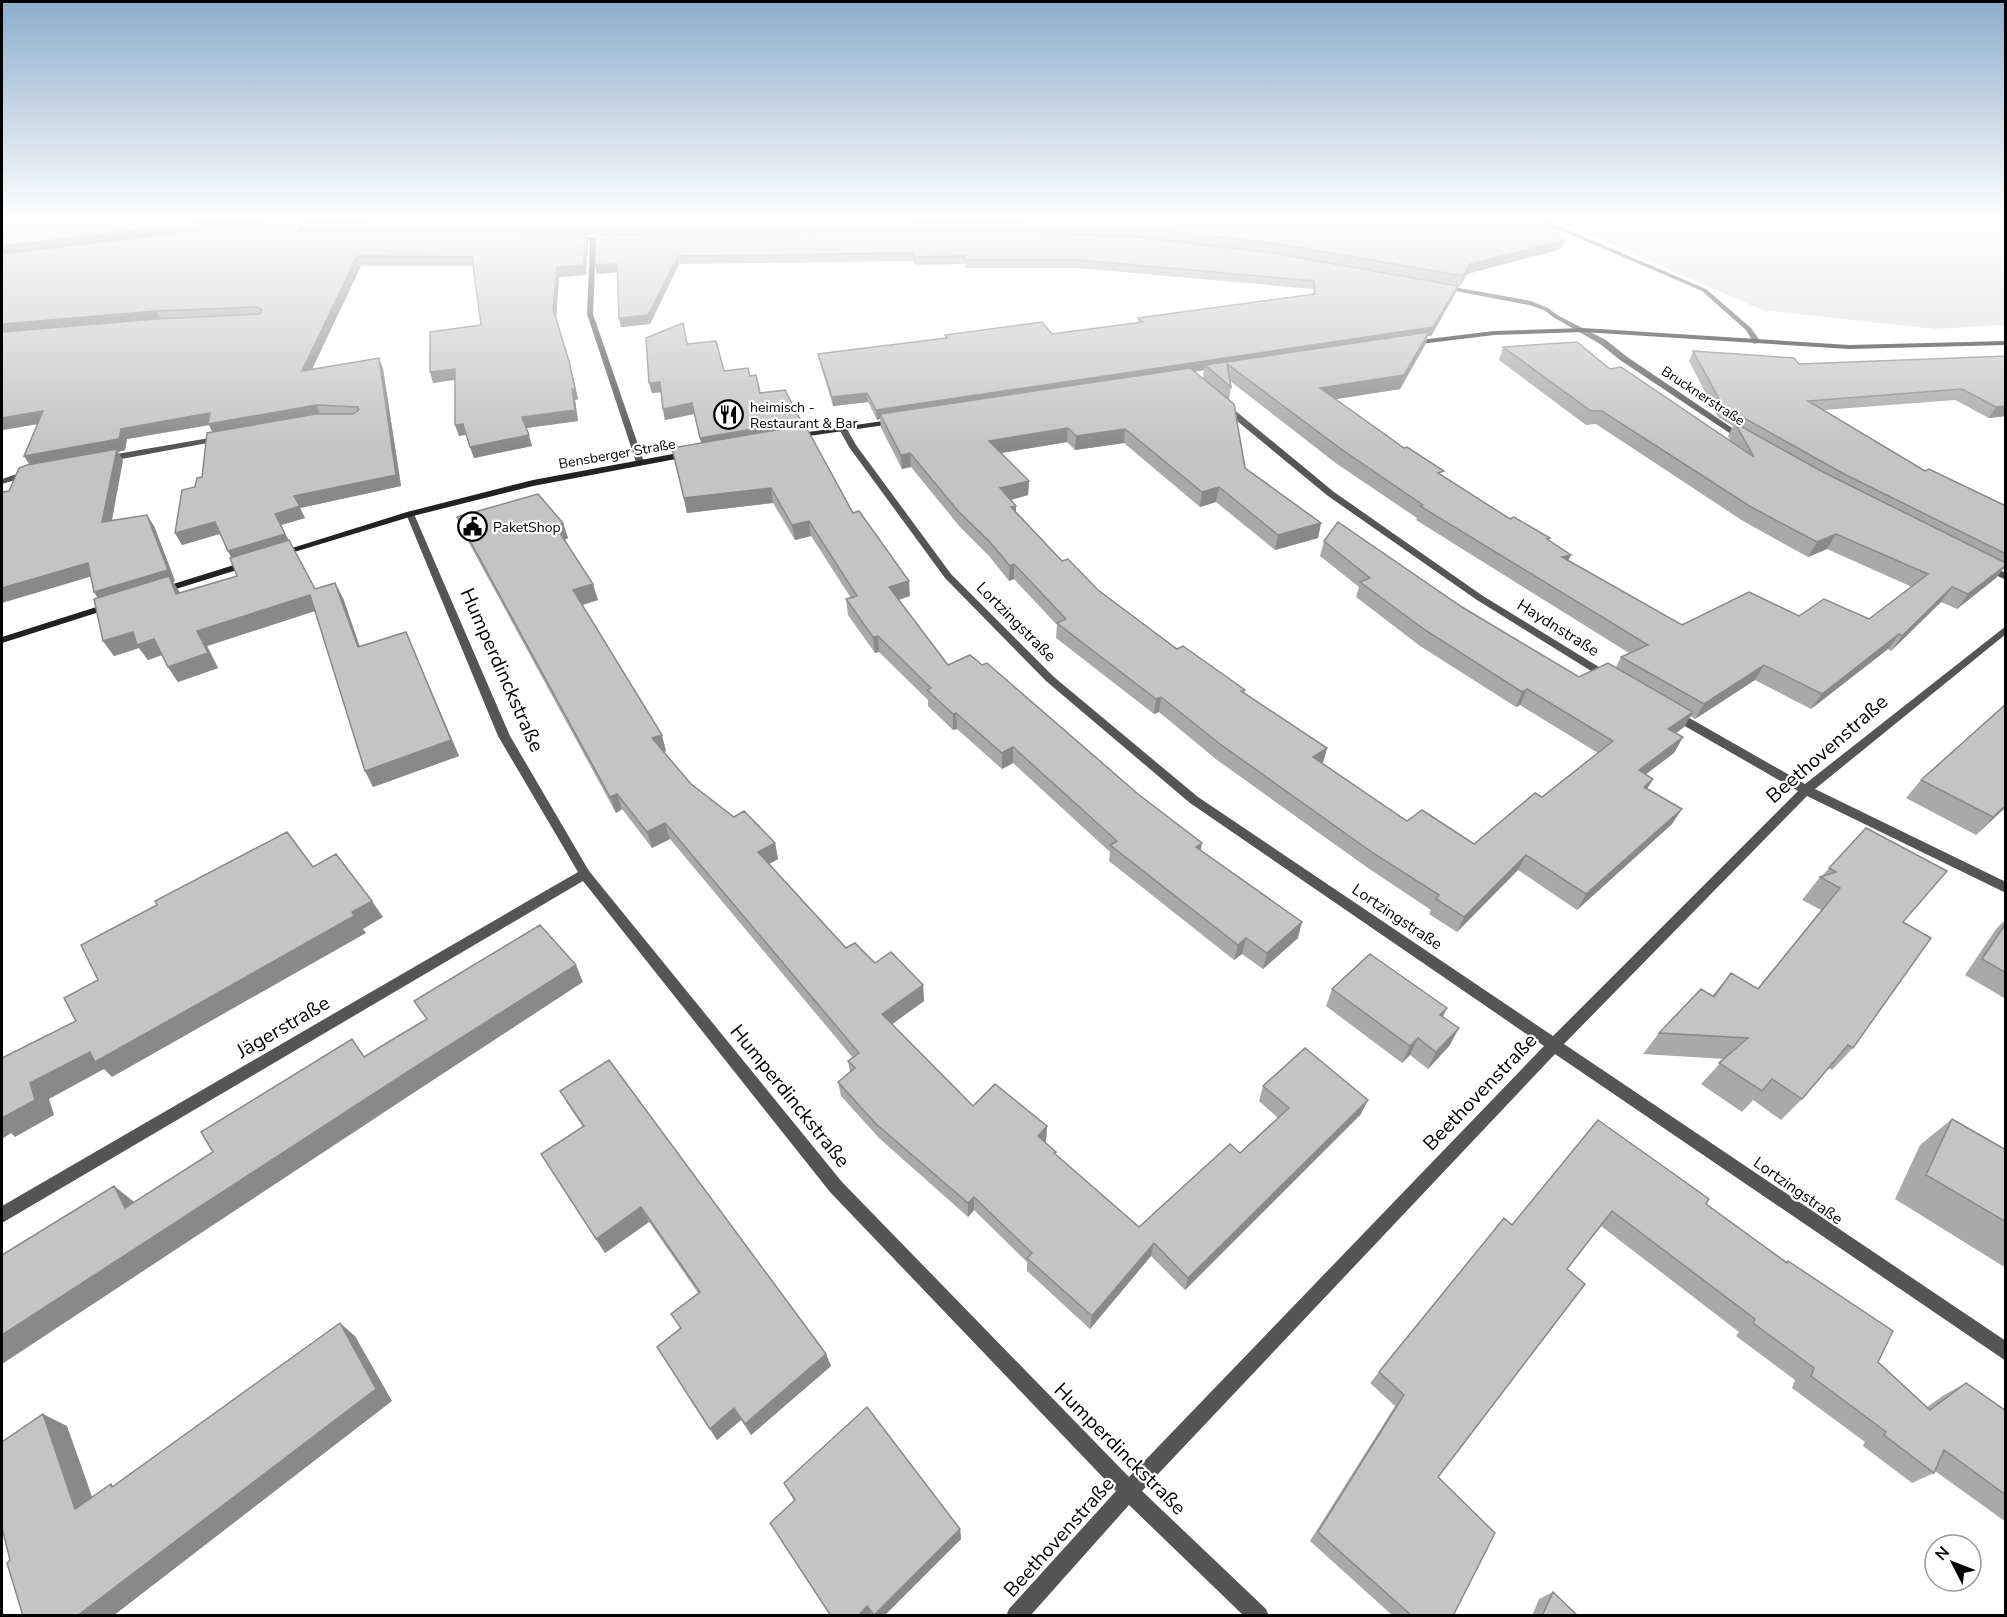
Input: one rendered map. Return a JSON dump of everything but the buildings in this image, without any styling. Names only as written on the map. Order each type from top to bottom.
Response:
[{"type":"main road","points":[[1402,344],[1498,332],[1582,330],[1866,348],[2006,343]]},
{"type":"main road","points":[[789,437],[900,420]]},
{"type":"main road","name":"Bensberger Straße","points":[[273,556],[410,514],[533,483],[698,453]]},
{"type":"main road","points":[[148,594],[261,559]]},
{"type":"main road","points":[[2,640],[126,601]]},
{"type":"street","points":[[591,295],[590,314],[640,462]]},
{"type":"street","name":"Brucknerstraße","points":[[1489,295],[1536,304],[1603,342],[1718,424],[1756,446]]},
{"type":"street","points":[[1710,295],[1749,329],[1757,342]]},
{"type":"street","name":"Haydnstraße","points":[[1211,395],[1340,501],[1480,598],[1623,685]]},
{"type":"street","name":"Lortzingstraße","points":[[843,429],[852,445],[948,576],[1050,680],[1194,800],[2006,1352]]},
{"type":"street","points":[[90,462],[229,437]]},
{"type":"street","points":[[2,482],[44,470]]},
{"type":"street","name":"Humperdinckstraße","points":[[410,514],[504,736],[585,873],[836,1187],[1129,1491],[1259,1616]]},
{"type":"street","points":[[1975,562],[2006,577]]},
{"type":"street","name":"Beethovenstraße","points":[[1016,1616],[1129,1491],[1555,1044],[1806,790],[2006,629]]},
{"type":"street","points":[[1664,709],[1806,790],[2006,888]]},
{"type":"street","name":"Jägerstraße","points":[[2,1215],[585,873]]},
{"type":"shaded area","points":[[1729,295],[2005,295],[2005,325],[1935,329],[1762,310]]},
{"type":"place","name":"heimisch - Restaurant & Bar","points":[[729,415]]},
{"type":"place","name":"PaketShop","points":[[472,527]]}]
